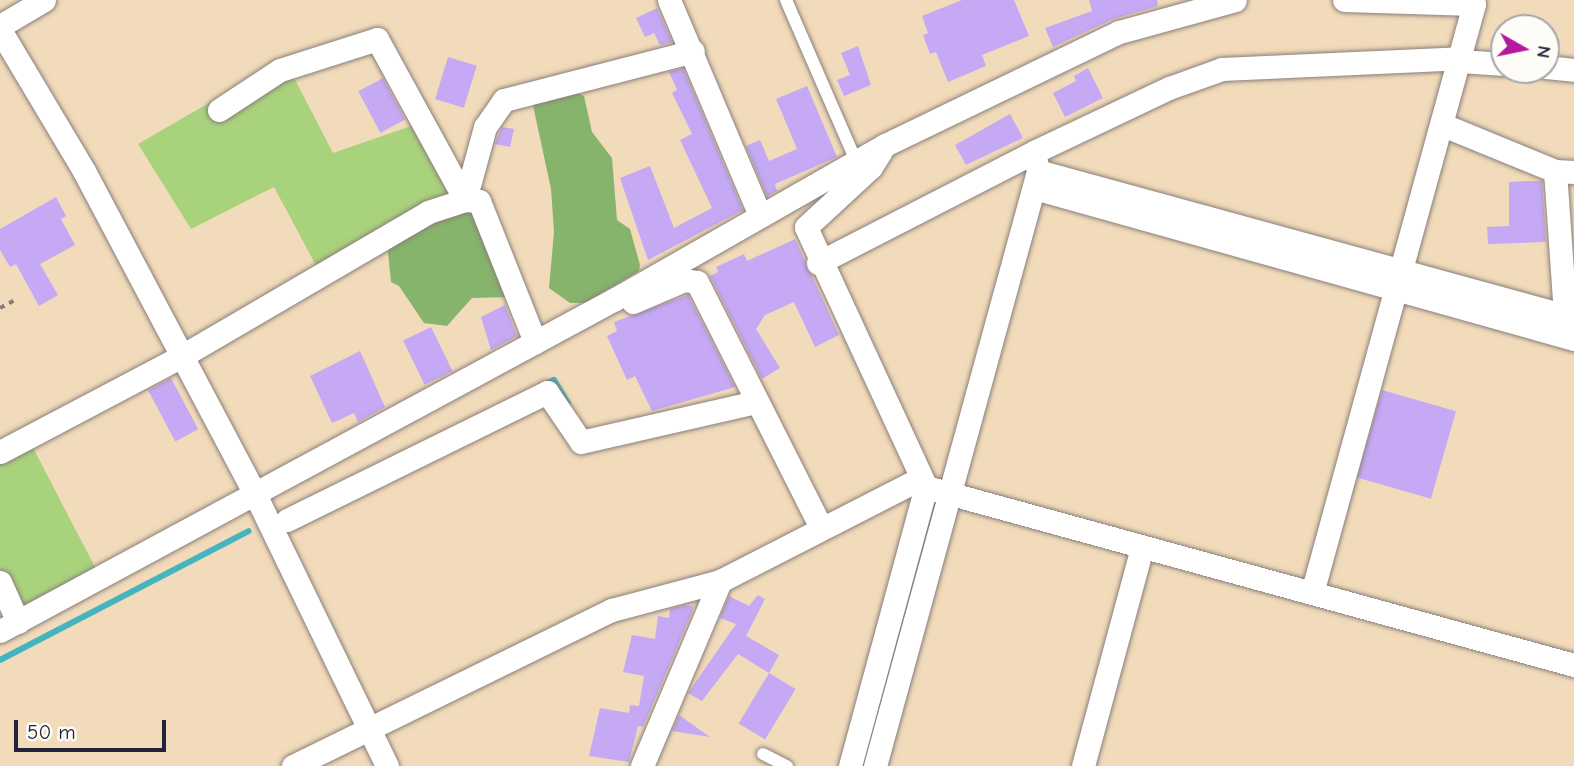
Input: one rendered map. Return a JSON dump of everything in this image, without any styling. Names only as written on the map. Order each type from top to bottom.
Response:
[{"type":"street","points":[[44,0],[0,28],[84,171],[255,495],[387,766]]},
{"type":"street","points":[[669,0],[693,51],[759,213]]},
{"type":"street","points":[[0,582],[9,627],[615,299],[759,213],[885,145],[1119,32],[1235,0]]},
{"type":"street","points":[[1312,593],[1443,125],[1474,4],[1344,0]]},
{"type":"street","points":[[219,110],[280,70],[377,39],[465,200]]},
{"type":"street","points":[[465,200],[485,127],[504,100],[693,51]]},
{"type":"street","points":[[818,263],[1035,170],[1169,88],[1222,69],[1460,60],[1490,63]]},
{"type":"street","points":[[1398,280],[1569,316],[1564,172],[1443,125]]},
{"type":"street","points":[[850,766],[924,483],[818,263],[806,227],[871,167],[885,145]]},
{"type":"street","points":[[1035,170],[1398,280],[1574,339]]},
{"type":"street","points":[[875,766],[1035,170]]},
{"type":"street","points":[[0,452],[182,356],[428,212],[465,200],[479,201],[535,342]]},
{"type":"street","points":[[615,299],[625,306],[684,280],[696,282],[821,527]]},
{"type":"street","points":[[287,520],[547,392],[581,442],[755,402]]},
{"type":"street","points":[[293,766],[612,610],[720,581],[821,527],[924,483],[950,494],[1574,665]]},
{"type":"street","points":[[1083,766],[1142,547]]},
{"type":"street","points":[[642,766],[720,581]]},
{"type":"lane","points":[[786,0],[856,161]]},
{"type":"lane","points":[[762,754],[787,766]]},
{"type":"path","points":[[0,308],[17,299]]},
{"type":"green space","points":[[290,70],[333,153],[417,124],[457,196],[319,271],[274,187],[191,229],[138,144],[214,100]]},
{"type":"green space","points":[[573,91],[584,96],[592,132],[612,158],[617,220],[630,229],[640,265],[639,271],[585,303],[570,303],[549,288],[554,232],[551,189],[531,96]]},
{"type":"green space","points":[[475,207],[513,297],[472,298],[447,326],[424,323],[399,286],[391,282],[388,252],[393,237]]},
{"type":"green space","points":[[30,442],[96,569],[23,608],[16,602],[0,569],[0,457]]},
{"type":"building","points":[[962,0],[1014,0],[1029,36],[982,55],[986,66],[948,82],[936,52],[930,54],[923,35],[928,33],[922,16]]},
{"type":"building","points":[[1089,0],[1157,0],[1158,6],[1113,19],[1053,47],[1045,28],[1092,11]]},
{"type":"building","points":[[657,8],[672,42],[660,45],[654,33],[645,37],[636,18]]},
{"type":"building","points":[[858,46],[871,85],[844,96],[837,80],[850,75],[841,53]]},
{"type":"building","points":[[448,57],[477,66],[464,108],[435,99]]},
{"type":"building","points":[[683,68],[743,210],[648,260],[620,178],[650,166],[674,228],[712,208],[680,140],[692,134],[672,93],[677,90],[669,72]]},
{"type":"building","points":[[1088,68],[1103,98],[1065,117],[1053,93],[1076,81],[1074,76]]},
{"type":"building","points":[[383,78],[405,119],[380,133],[358,91]]},
{"type":"building","points":[[807,86],[837,157],[775,184],[777,191],[767,196],[746,146],[760,140],[769,161],[797,149],[776,99]]},
{"type":"building","points":[[1010,114],[1023,138],[966,165],[955,145]]},
{"type":"building","points":[[502,127],[514,129],[510,147],[495,144]]},
{"type":"building","points":[[1542,181],[1546,242],[1488,244],[1487,227],[1509,226],[1509,182]]},
{"type":"building","points":[[56,197],[66,216],[61,219],[75,245],[40,264],[58,295],[39,306],[16,264],[10,267],[0,250],[0,229]]},
{"type":"building","points":[[795,239],[839,335],[815,347],[794,302],[765,315],[756,329],[780,368],[762,379],[710,276],[718,272],[716,267],[744,254],[747,261]]},
{"type":"building","points":[[688,295],[735,387],[652,411],[635,376],[627,380],[607,336],[617,331],[614,322]]},
{"type":"building","points":[[505,305],[517,336],[491,350],[481,317]]},
{"type":"building","points":[[431,327],[452,371],[425,385],[403,341]]},
{"type":"building","points":[[360,351],[385,407],[358,422],[354,413],[332,423],[310,376]]},
{"type":"building","points":[[171,378],[198,429],[175,441],[148,390]]},
{"type":"building","points":[[1382,390],[1456,411],[1431,499],[1357,477]]},
{"type":"building","points":[[758,595],[765,599],[746,636],[779,655],[769,673],[738,654],[702,701],[688,693],[736,624],[720,618],[729,596],[749,606]]},
{"type":"building","points":[[693,606],[692,612],[643,727],[638,726],[629,762],[589,756],[600,708],[629,713],[630,705],[639,706],[644,676],[623,672],[632,635],[655,639],[658,616],[669,618],[670,609]]},
{"type":"building","points":[[769,673],[796,689],[765,740],[739,724]]},
{"type":"building","points":[[679,715],[710,737],[672,731]]},
{"type":"waterway","points":[[544,385],[554,380],[568,403]]},
{"type":"waterway","points":[[0,660],[249,531]]}]
